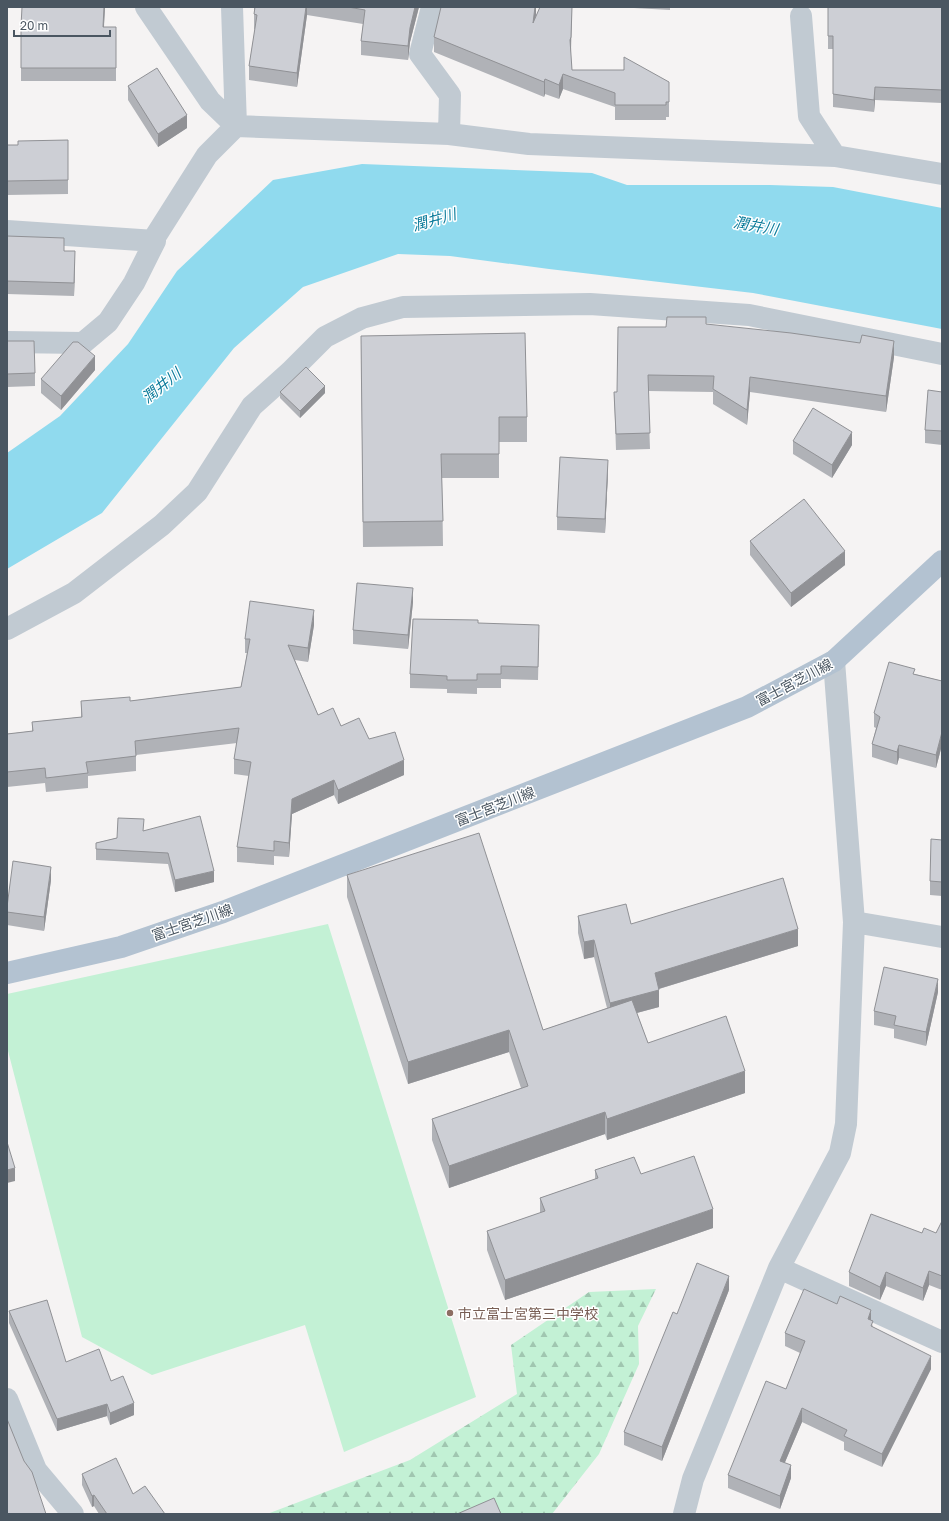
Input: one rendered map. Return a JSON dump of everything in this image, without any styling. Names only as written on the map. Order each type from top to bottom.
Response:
[{"type":"main road","name":"富士宮芝川線","points":[[7,972],[121,947],[223,912],[747,707],[834,661],[942,561]]},
{"type":"street","points":[[146,7],[210,101],[236,126],[449,134],[529,144],[835,156],[942,174]]},
{"type":"street","points":[[7,342],[83,343],[108,322],[134,283],[155,237],[207,154],[236,126],[232,7]]},
{"type":"street","points":[[432,7],[420,54],[450,95],[449,134]]},
{"type":"street","points":[[801,16],[809,116],[835,156]]},
{"type":"street","points":[[7,231],[154,241]]},
{"type":"street","points":[[7,629],[74,593],[162,525],[197,492],[252,406],[290,372],[325,337],[362,318],[403,307],[590,304],[749,315],[942,354]]},
{"type":"street","points":[[684,1514],[693,1479],[779,1268],[840,1153],[846,1124],[854,922],[834,661]]},
{"type":"street","points":[[854,922],[942,938]]},
{"type":"street","points":[[779,1268],[942,1342]]},
{"type":"street","points":[[7,1399],[36,1470],[73,1514]]},
{"type":"green space","points":[[328,924],[476,1397],[344,1452],[305,1325],[152,1375],[82,1337],[7,1047],[7,994]]},
{"type":"green space","points":[[656,1289],[638,1326],[639,1364],[599,1454],[552,1514],[267,1514],[410,1460],[517,1394],[511,1345],[589,1292]]},
{"type":"water","name":"潤井川","points":[[362,164],[592,173],[627,185],[770,185],[833,187],[942,208],[942,329],[753,293],[450,256],[398,254],[303,287],[234,348],[102,513],[7,569],[7,453],[60,416],[128,344],[177,271],[273,180]]},
{"type":"building","points":[[22,7],[104,7],[103,27],[116,27],[116,68],[21,68]]},
{"type":"building","points":[[255,7],[306,7],[297,73],[249,66],[257,15],[254,14]]},
{"type":"building","points":[[348,7],[415,7],[410,28],[408,46],[361,41],[365,10]]},
{"type":"building","points":[[441,7],[535,7],[533,23],[540,7],[572,7],[570,40],[572,70],[624,70],[624,57],[669,82],[669,102],[666,102],[666,105],[615,105],[615,93],[563,74],[559,85],[545,79],[544,82],[434,37]]},
{"type":"building","points":[[828,7],[942,7],[942,90],[875,87],[874,100],[833,94],[833,36],[828,36]]},
{"type":"building","points":[[157,68],[187,115],[158,134],[128,86]]},
{"type":"building","points":[[68,140],[68,180],[7,181],[7,145],[18,145],[18,141]]},
{"type":"building","points":[[7,236],[64,238],[64,251],[75,251],[74,283],[7,281]]},
{"type":"building","points":[[667,317],[706,317],[706,324],[791,333],[860,343],[862,335],[894,341],[886,396],[750,377],[747,410],[713,389],[714,376],[648,375],[650,433],[616,434],[614,392],[617,392],[618,327],[666,327]]},
{"type":"building","points":[[525,333],[527,417],[499,417],[499,454],[441,454],[443,521],[363,522],[361,336]]},
{"type":"building","points":[[7,341],[34,341],[35,373],[7,374]]},
{"type":"building","points":[[73,342],[78,342],[95,356],[61,396],[41,379]]},
{"type":"building","points":[[306,367],[325,386],[300,411],[280,392]]},
{"type":"building","points":[[928,390],[942,392],[942,431],[925,430]]},
{"type":"building","points":[[813,408],[852,432],[832,465],[793,441]]},
{"type":"building","points":[[560,457],[608,460],[605,519],[557,517]]},
{"type":"building","points":[[804,499],[845,551],[791,593],[750,541]]},
{"type":"building","points":[[357,583],[413,588],[408,635],[353,630]]},
{"type":"building","points":[[250,601],[314,610],[308,648],[288,645],[318,715],[333,708],[341,726],[359,718],[369,739],[395,732],[404,760],[338,790],[334,780],[292,799],[289,843],[274,841],[274,851],[237,847],[251,762],[234,759],[239,728],[135,741],[136,756],[86,762],[88,773],[46,778],[45,768],[7,772],[7,734],[33,731],[32,722],[82,717],[81,701],[130,697],[130,701],[241,687],[250,639],[245,639]]},
{"type":"building","points":[[413,619],[478,620],[478,623],[539,625],[538,667],[501,666],[501,674],[477,674],[477,680],[447,680],[447,676],[410,674]]},
{"type":"building","points":[[889,662],[915,669],[913,674],[942,681],[942,732],[936,755],[899,745],[897,752],[872,744],[880,717],[874,713]]},
{"type":"building","points":[[200,816],[214,871],[175,880],[168,853],[96,849],[96,843],[117,838],[118,818],[144,819],[143,831]]},
{"type":"building","points":[[479,833],[543,1030],[632,1000],[648,1043],[726,1016],[745,1071],[607,1119],[605,1112],[449,1166],[432,1119],[528,1086],[509,1030],[408,1062],[347,875]]},
{"type":"building","points":[[931,839],[942,840],[942,882],[930,881]]},
{"type":"building","points":[[13,861],[51,867],[44,917],[7,912]]},
{"type":"building","points":[[783,878],[798,929],[655,973],[659,990],[610,1003],[594,940],[584,942],[578,916],[626,904],[631,924]]},
{"type":"building","points":[[884,967],[938,979],[926,1032],[894,1025],[896,1016],[874,1011]]},
{"type":"building","points":[[7,1142],[15,1168],[7,1170]]},
{"type":"building","points":[[694,1156],[713,1209],[505,1280],[487,1231],[545,1211],[540,1198],[598,1178],[595,1170],[634,1157],[641,1174]]},
{"type":"building","points":[[871,1214],[922,1233],[924,1228],[936,1233],[942,1221],[942,1276],[929,1271],[923,1288],[886,1272],[880,1287],[849,1272]]},
{"type":"building","points":[[697,1263],[729,1276],[662,1447],[624,1432],[673,1312],[677,1314]]},
{"type":"building","points":[[804,1289],[837,1304],[840,1296],[871,1310],[868,1319],[873,1321],[871,1326],[931,1356],[882,1454],[844,1436],[847,1430],[802,1408],[780,1461],[791,1465],[780,1496],[728,1475],[766,1381],[786,1389],[805,1341],[785,1333]]},
{"type":"building","points":[[47,1300],[66,1362],[99,1349],[111,1381],[123,1376],[134,1403],[110,1413],[107,1404],[57,1419],[9,1311]]},
{"type":"building","points":[[7,1419],[24,1461],[32,1472],[46,1514],[7,1514]]},
{"type":"building","points":[[116,1458],[133,1494],[145,1486],[165,1514],[107,1514],[94,1495],[92,1496],[82,1474]]},
{"type":"building","points":[[494,1498],[501,1514],[457,1514]]},
{"type":"place","name":"市立富士宮第三中学校","points":[[450,1313]]}]
